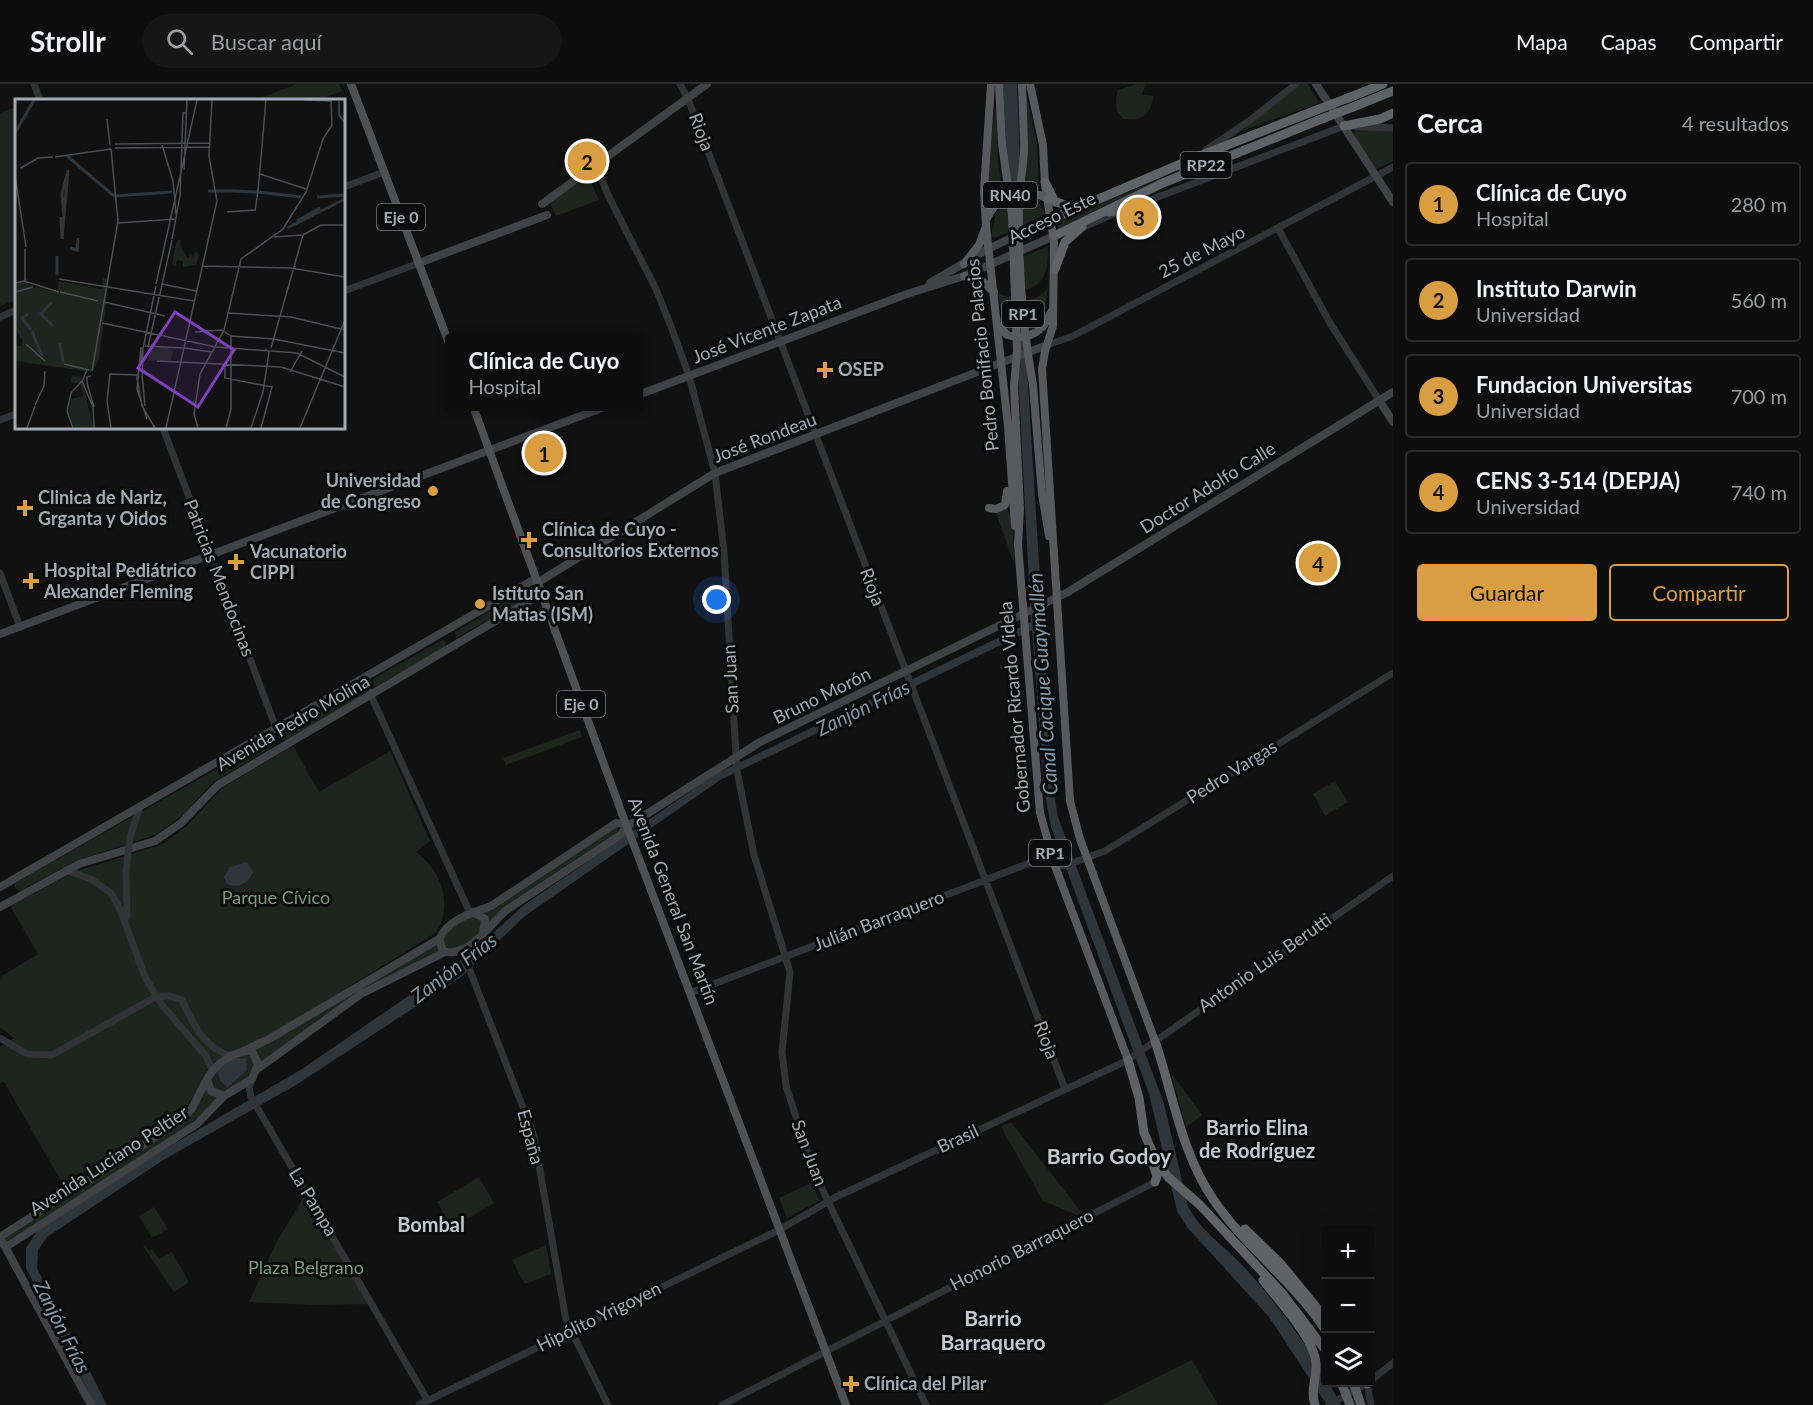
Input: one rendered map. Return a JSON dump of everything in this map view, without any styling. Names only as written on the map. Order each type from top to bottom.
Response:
[{"type":"highway","name":"Pedro Bonifacio Palacios","points":[[991,84],[986,162],[986,224],[998,325],[1018,544]]},
{"type":"highway","name":"Gobernador Ricardo Videla","points":[[999,84],[1002,144],[1017,245],[1024,341],[1033,385],[1042,494],[1054,553]]},
{"type":"highway","name":"Gobernador Ricardo Videla","points":[[1022,84],[1024,142],[1019,195],[1017,350],[1014,387],[1020,509],[1018,544],[1030,611],[1024,629],[1038,799],[1137,1054],[1139,1098],[1147,1143],[1168,1177],[1233,1240],[1294,1308],[1321,1345]]},
{"type":"highway","name":"RN40","points":[[1030,84],[1043,145],[1045,182]]},
{"type":"highway","name":"Acceso Este","points":[[1054,236],[1202,166],[1350,102],[1383,84]]},
{"type":"highway","name":"Acceso Este","points":[[1350,102],[1393,91]]},
{"type":"highway","name":"Acceso Este","points":[[1051,208],[1088,203],[1197,157],[1322,114]]},
{"type":"highway","points":[[1344,126],[1393,114]]},
{"type":"highway","points":[[1055,269],[1065,242],[1082,228],[1202,166]]},
{"type":"highway","points":[[1045,182],[1051,208]]},
{"type":"highway","points":[[964,264],[979,245],[997,202],[1009,193],[1021,190],[1038,194],[1051,208]]},
{"type":"highway","points":[[1051,208],[1088,203]]},
{"type":"highway","points":[[1090,218],[1132,207]]},
{"type":"highway","name":"Gobernador Ricardo Videla","points":[[1051,208],[1055,269],[1054,323],[1042,369],[1068,784],[1074,819],[1155,1041],[1183,1136],[1212,1199],[1321,1325]]},
{"type":"highway","points":[[964,276],[981,280],[994,294]]},
{"type":"highway","points":[[998,325],[1004,334],[1026,337],[1045,326],[1054,303]]},
{"type":"highway","points":[[989,508],[1001,507],[1007,498],[1002,419],[1004,401]]},
{"type":"highway","points":[[1147,1143],[1157,1176],[1155,1182]]},
{"type":"highway","points":[[1212,1199],[1281,1264],[1321,1312]]},
{"type":"highway","points":[[1233,1240],[1306,1338],[1316,1363],[1315,1405]]},
{"type":"highway","points":[[1343,1387],[1350,1405]]},
{"type":"highway","points":[[1354,1387],[1360,1405]]},
{"type":"main road","name":"Eje 0","points":[[351,84],[445,333]]},
{"type":"main road","points":[[542,204],[707,84]]},
{"type":"main road","points":[[1316,84],[1393,202]]},
{"type":"main road","name":"Acceso Este","points":[[991,265],[1011,256],[1023,232],[1051,208]]},
{"type":"main road","points":[[419,263],[547,215]]},
{"type":"main road","name":"Acceso Este","points":[[988,249],[1054,236]]},
{"type":"main road","name":"José Vicente Zapata","points":[[907,294],[988,249]]},
{"type":"main road","name":"José Vicente Zapata","points":[[643,393],[907,294],[991,265]]},
{"type":"main road","points":[[1025,354],[1042,342],[1054,323]]},
{"type":"main road","name":"25 de Mayo","points":[[1025,354],[1050,341]]},
{"type":"main road","name":"José Rondeau","points":[[536,581],[715,473],[1025,354]]},
{"type":"main road","name":"Doctor Adolfo Calle","points":[[1030,611],[1057,598],[1393,392]]},
{"type":"main road","points":[[1379,400],[1393,422]]},
{"type":"main road","name":"Avenida General San Martín","points":[[475,411],[629,832],[846,1405]]},
{"type":"main road","points":[[0,634],[594,411]]},
{"type":"main road","name":"Avenida Pedro Molina","points":[[0,887],[536,581]]},
{"type":"main road","name":"Avenida Pedro Molina","points":[[0,907],[66,870],[155,841],[181,823],[218,785],[541,594]]},
{"type":"main road","name":"Bruno Morón","points":[[629,832],[631,824],[818,714],[908,680],[1030,611]]},
{"type":"main road","points":[[212,1070],[235,1054],[269,1039],[439,939],[447,927],[472,912],[491,906],[616,823],[629,832]]},
{"type":"main road","points":[[256,1070],[362,994],[445,952],[463,954],[505,911],[622,834],[629,832]]},
{"type":"main road","points":[[472,912],[485,919],[483,934]]},
{"type":"main road","points":[[439,939],[445,952]]},
{"type":"main road","points":[[207,1079],[211,1091],[224,1096],[252,1079],[256,1070],[255,1054],[248,1051],[235,1054]]},
{"type":"main road","name":"Avenida Luciano Peltier","points":[[0,1237],[182,1120],[192,1108],[212,1070]]},
{"type":"main road","name":"Avenida Luciano Peltier","points":[[3,1249],[197,1124],[224,1096]]},
{"type":"main road","points":[[0,1237],[3,1249],[91,1405]]},
{"type":"street","points":[[34,84],[40,99]]},
{"type":"street","name":"Rioja","points":[[680,84],[688,99],[1065,1089]]},
{"type":"street","points":[[1197,157],[1249,121],[1296,84]]},
{"type":"street","points":[[1082,228],[1344,126],[1393,128]]},
{"type":"street","name":"San Juan","points":[[596,166],[609,197],[656,289],[689,376],[715,473],[724,552],[736,764],[754,855],[786,957],[790,982],[782,1052],[784,1075],[809,1162],[926,1405]]},
{"type":"street","name":"25 de Mayo","points":[[1050,341],[1074,336],[1279,230],[1393,167]]},
{"type":"street","points":[[345,187],[384,172]]},
{"type":"street","points":[[1279,230],[1330,323],[1379,400]]},
{"type":"street","points":[[345,291],[419,263]]},
{"type":"street","points":[[0,317],[15,310]]},
{"type":"street","points":[[0,420],[15,414]]},
{"type":"street","name":"Patricias Mendocinas","points":[[163,429],[276,728]]},
{"type":"street","points":[[0,573],[20,627]]},
{"type":"street","name":"Pedro Vargas","points":[[1065,865],[1105,851],[1393,673]]},
{"type":"street","points":[[363,678],[472,912]]},
{"type":"street","points":[[128,932],[126,872],[130,837],[140,807]]},
{"type":"street","name":"Julián Barraquero","points":[[690,993],[1035,861],[1042,860],[1065,865]]},
{"type":"street","points":[[66,870],[91,879],[111,893],[120,909],[136,956],[157,996],[206,1056],[212,1070]]},
{"type":"street","name":"Antonio Luis Berutti","points":[[1137,1054],[1285,948],[1393,876]]},
{"type":"street","name":"España","points":[[463,954],[534,1136],[570,1331],[608,1405]]},
{"type":"street","points":[[0,1038],[27,1054],[52,1055],[157,996],[170,996],[182,1000],[191,1020],[217,1052],[235,1054]]},
{"type":"street","name":"Brasil","points":[[779,1230],[829,1201],[1137,1054]]},
{"type":"street","points":[[251,1098],[249,1087],[252,1079]]},
{"type":"street","points":[[234,1092],[246,1093],[251,1098]]},
{"type":"street","name":"La Pampa","points":[[251,1098],[428,1401]]},
{"type":"street","name":"Honorio Barraquero","points":[[826,1352],[1155,1182]]},
{"type":"street","name":"Hipólito Yrigoyen","points":[[419,1405],[779,1230]]},
{"type":"street","points":[[722,1405],[826,1352]]},
{"type":"street","points":[[1375,1377],[1393,1363]]},
{"type":"street","points":[[1334,1403],[1361,1387]]},
{"type":"street","points":[[1369,1387],[1371,1405]]},
{"type":"green space","points":[[297,84],[339,84],[342,91],[321,99],[258,99]]},
{"type":"green space","points":[[1145,84],[1142,95],[1153,96],[1152,103],[1148,112],[1141,118],[1124,119],[1117,112],[1118,90]]},
{"type":"green space","points":[[1301,84],[1308,84],[1319,103],[1242,131]]},
{"type":"green space","points":[[1025,88],[1037,144],[1039,191],[1024,186]]},
{"type":"green space","points":[[996,105],[998,165],[1003,191],[989,206],[989,149]]},
{"type":"green space","points":[[15,107],[15,300],[0,306],[0,113]]},
{"type":"green space","points":[[1356,128],[1393,131],[1393,161],[1376,169],[1353,135]]},
{"type":"green space","points":[[1204,160],[1058,231],[1057,222]]},
{"type":"green space","points":[[588,176],[599,200],[556,216],[550,203]]},
{"type":"green space","points":[[1021,194],[1037,199],[1046,215],[1022,226]]},
{"type":"green space","points":[[1009,198],[1010,232],[991,237],[996,213]]},
{"type":"green space","points":[[1048,246],[1045,274],[1038,284],[1024,290],[1023,257]]},
{"type":"green space","points":[[1048,289],[1042,321],[1029,332],[1024,301],[1038,297]]},
{"type":"green space","points":[[998,293],[1013,299],[1015,333],[1003,326]]},
{"type":"green space","points":[[1007,508],[1012,520],[1015,566],[996,513]]},
{"type":"green space","points":[[524,591],[528,595],[527,599],[456,638],[455,632]]},
{"type":"green space","points":[[442,640],[446,642],[445,647],[377,686],[374,685],[373,679]]},
{"type":"green space","points":[[358,687],[363,692],[361,696],[286,740],[282,738],[281,732]]},
{"type":"green space","points":[[580,730],[582,737],[506,765],[503,758]]},
{"type":"green space","points":[[272,738],[275,744],[272,747],[213,782],[184,814],[155,835],[75,861],[20,891],[14,887],[15,883]]},
{"type":"green space","name":"Parque Cívico","points":[[293,746],[319,792],[390,751],[430,841],[416,852],[432,868],[442,888],[444,910],[437,932],[269,1037],[221,1057],[208,1069],[198,1091],[180,1113],[64,1186],[4,1082],[0,1083],[0,1047],[14,1038],[0,1027],[0,977],[38,954],[10,906],[74,872],[163,844],[188,825],[222,788]]},
{"type":"green space","points":[[1335,781],[1348,802],[1325,816],[1313,794]]},
{"type":"green space","points":[[615,824],[621,833],[505,910],[471,944],[374,986],[328,1013],[278,1050],[252,1079],[224,1095],[190,1124],[0,1248],[0,1240],[183,1121],[213,1071],[222,1062],[441,940],[449,928]]},
{"type":"green space","points":[[1172,1076],[1202,1115],[1186,1127]]},
{"type":"green space","points":[[1011,1122],[1082,1213],[1077,1215],[1043,1201],[1001,1127]]},
{"type":"green space","points":[[479,1177],[494,1203],[452,1228],[437,1202]]},
{"type":"green space","points":[[811,1183],[820,1200],[787,1218],[779,1198]]},
{"type":"green space","name":"Plaza Belgrano","points":[[306,1193],[372,1304],[313,1305],[249,1302],[275,1245]]},
{"type":"green space","points":[[154,1207],[168,1229],[152,1238],[139,1216]]},
{"type":"green space","points":[[145,1245],[149,1251],[152,1249],[159,1259],[172,1252],[189,1282],[174,1292],[143,1246]]},
{"type":"green space","points":[[546,1245],[551,1274],[525,1284],[512,1260]]},
{"type":"green space","points":[[1192,1360],[1218,1405],[1102,1405]]},
{"type":"water","points":[[1003,84],[1017,84],[1028,385],[1053,788],[1058,817],[1164,1104],[1188,1206],[1199,1223],[1244,1267],[1285,1316],[1321,1369],[1321,1387],[1331,1387],[1341,1405],[1327,1405],[1269,1317],[1187,1227],[1177,1211],[1149,1094],[1051,827],[1044,788],[1032,630],[720,780],[525,916],[461,977],[296,1085],[165,1159],[47,1237],[38,1250],[37,1268],[107,1405],[95,1405],[26,1268],[26,1248],[38,1230],[160,1152],[302,1069],[471,953],[524,905],[716,774],[1031,622]]},
{"type":"water","points":[[247,862],[253,872],[248,880],[239,886],[227,884],[224,877],[230,867]]},
{"type":"water","points":[[235,1057],[242,1059],[246,1057],[247,1070],[228,1087],[220,1081],[217,1068]]},
{"type":"place","name":"Instituto Darwin","points":[[587,161]]},
{"type":"place","name":"Fundacion Universitas","points":[[1139,217]]},
{"type":"place","name":"OSEP","points":[[825,370]]},
{"type":"place","name":"Clínica de Cuyo","points":[[544,453]]},
{"type":"place","name":"Universidad de Congreso","points":[[433,491]]},
{"type":"place","name":"Clinica de Nariz, Grganta y Oidos","points":[[25,508]]},
{"type":"place","name":"Clínica de Cuyo - Consultorios Externos","points":[[529,540]]},
{"type":"place","name":"Vacunatorio CIPPI","points":[[236,562]]},
{"type":"place","name":"CENS 3-514 (DEPJA)","points":[[1318,563]]},
{"type":"place","name":"Hospital Pediátrico Alexander Fleming","points":[[31,581]]},
{"type":"place","name":"Istituto San Matias (ISM)","points":[[480,604]]},
{"type":"place","name":"Clínica del Pilar","points":[[851,1384]]},
{"type":"district","name":"Barrio Elina de Rodríguez","points":[[1257,1140]]},
{"type":"district","name":"Barrio Godoy","points":[[1109,1157]]},
{"type":"district","name":"Bombal","points":[[431,1225]]},
{"type":"district","name":"Barrio Barraquero","points":[[993,1331]]},
{"type":"water label","name":"Canal Cacique Guaymallén","points":[[1043,684]]},
{"type":"water label","name":"Zanjón Frías","points":[[863,708]]},
{"type":"water label","name":"Zanjón Frías","points":[[454,968]]},
{"type":"water label","name":"Zanjón Frías","points":[[62,1327]]}]
